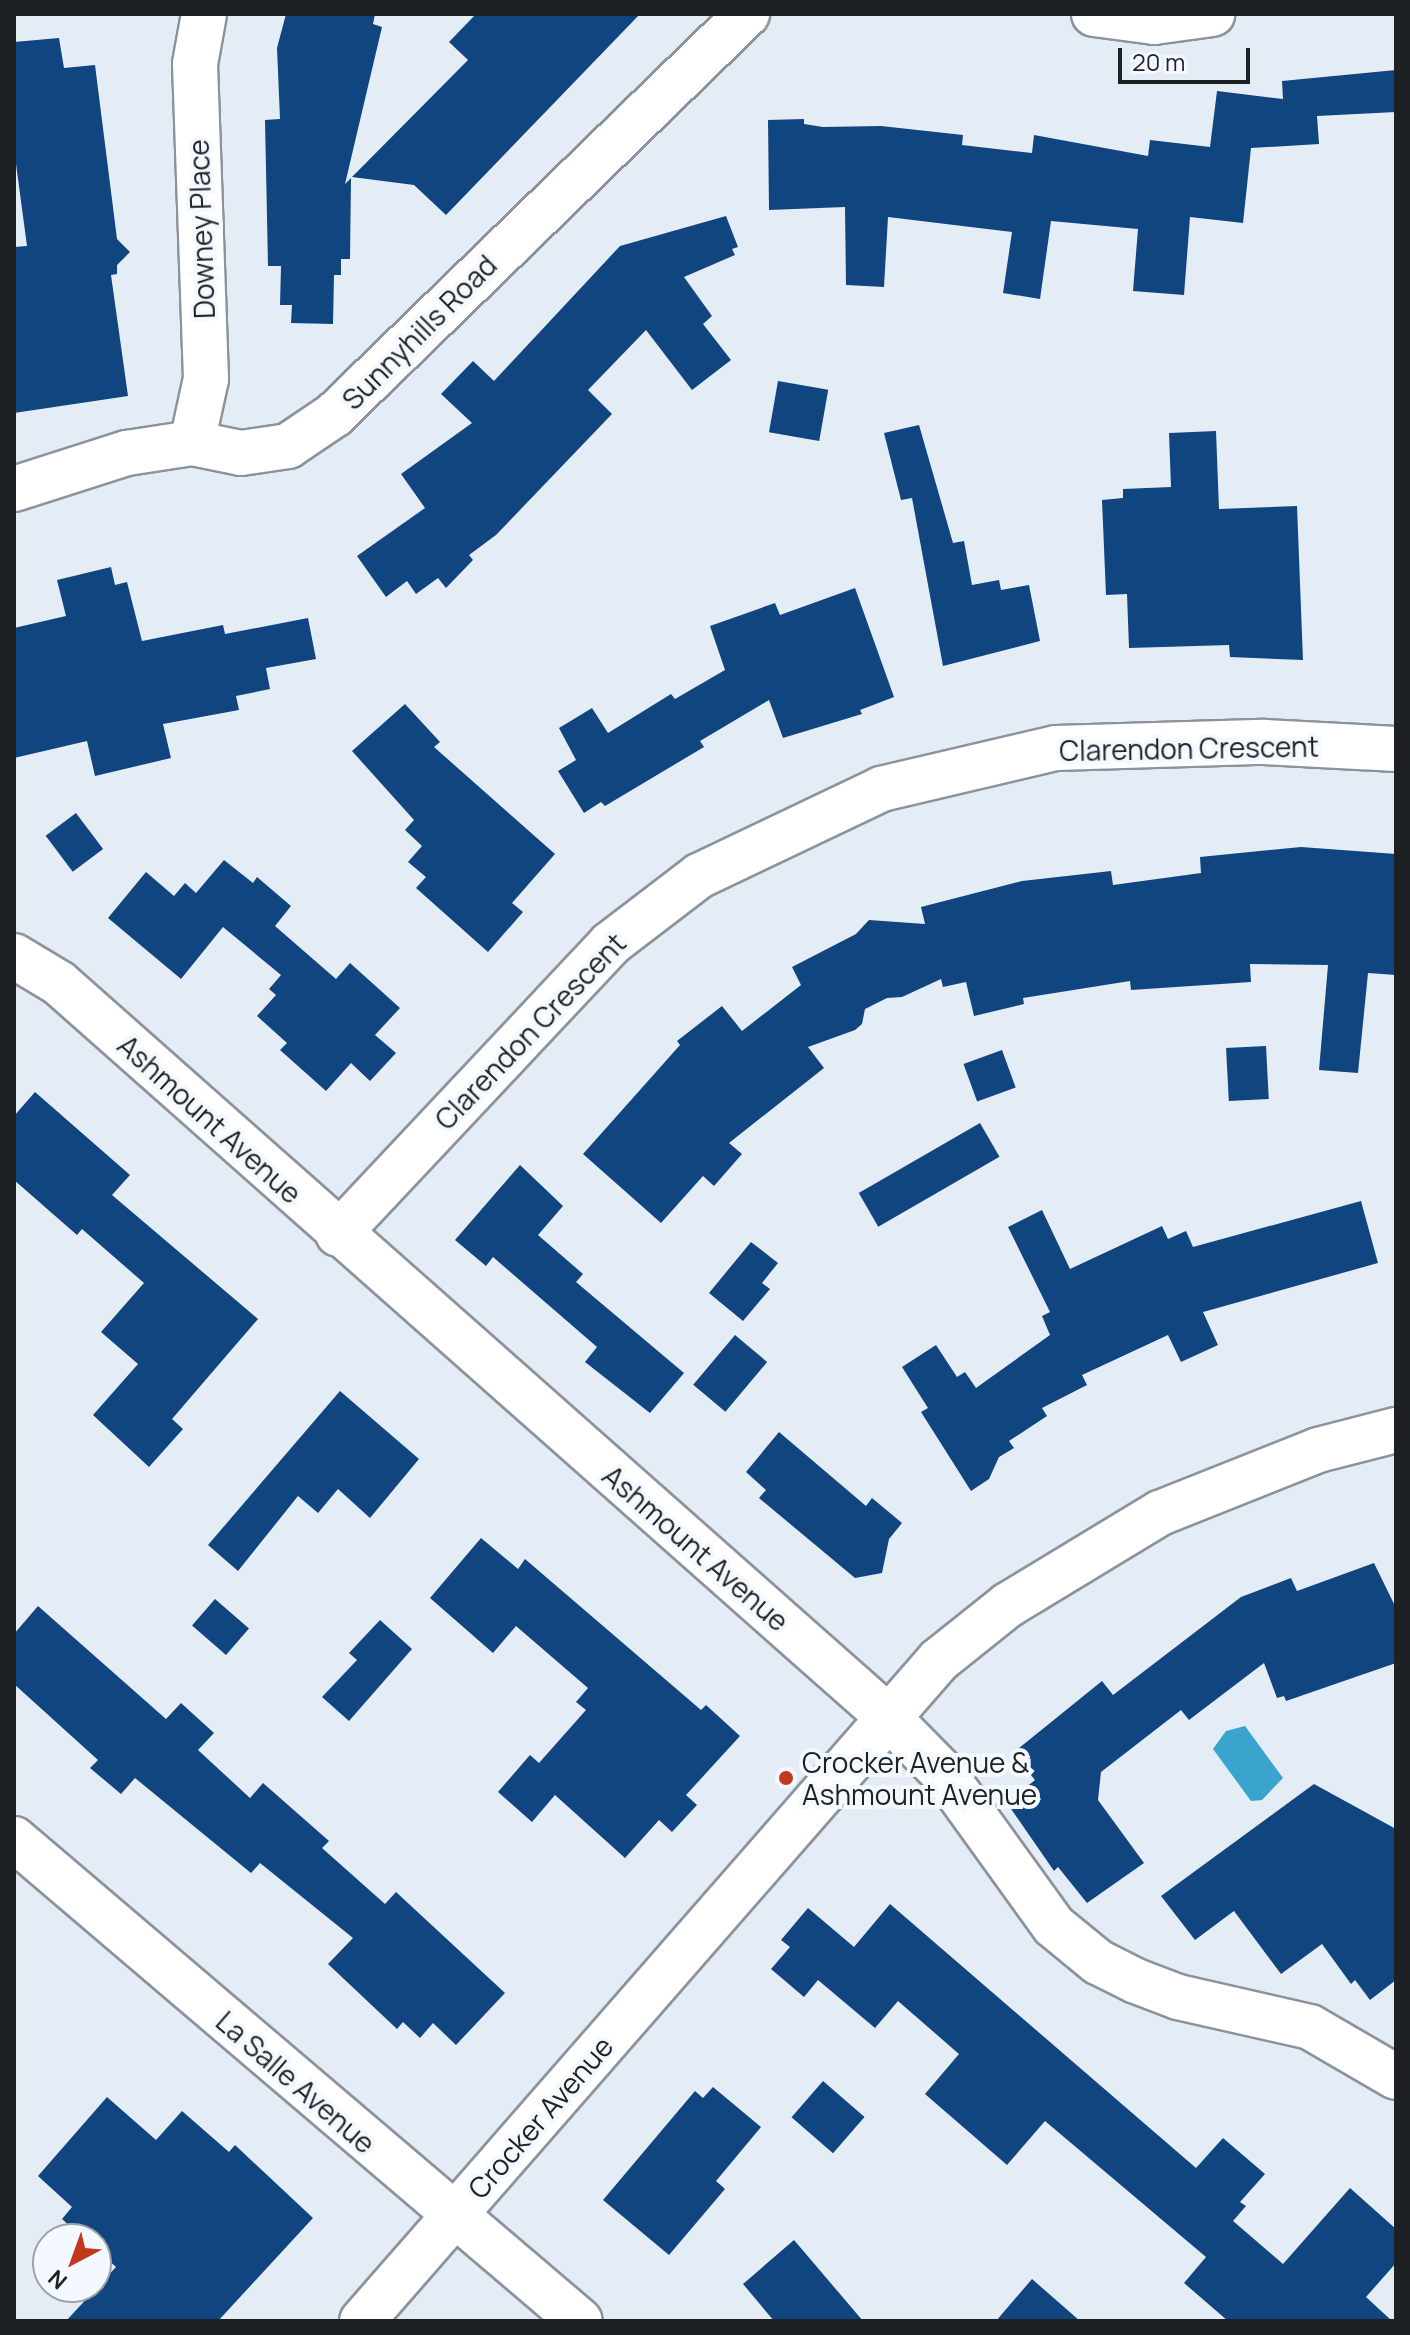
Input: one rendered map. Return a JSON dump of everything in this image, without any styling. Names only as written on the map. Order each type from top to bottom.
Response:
[{"type":"street","name":"Downey Place","points":[[192,443],[206,379],[195,64],[204,14]]},
{"type":"street","name":"Sunnyhills Road","points":[[14,489],[127,453],[192,443],[241,453],[288,446],[334,415],[747,14]]},
{"type":"street","points":[[1094,14],[1154,22],[1212,14]]},
{"type":"street","name":"Clarendon Crescent","points":[[338,1234],[610,944],[699,876],[881,789],[1056,748],[1264,742],[1396,749]]},
{"type":"street","name":"Ashmount Avenue","points":[[14,956],[59,983],[338,1234],[887,1716],[945,1775],[1054,1926],[1098,1962],[1178,1997],[1310,2027],[1396,2077]]},
{"type":"street","name":"Crocker Avenue","points":[[362,2321],[939,1660],[1008,1605],[1135,1527],[1318,1450],[1396,1430]]},
{"type":"street","name":"La Salle Avenue","points":[[14,1839],[580,2321]]},
{"type":"water","points":[[1245,1726],[1283,1778],[1262,1800],[1251,1801],[1213,1749],[1226,1731]]},
{"type":"building","points":[[286,14],[375,14],[373,24],[382,27],[345,184],[351,178],[350,259],[341,259],[341,275],[334,275],[333,324],[291,323],[292,305],[280,305],[281,266],[268,266],[265,120],[280,119],[277,48]]},
{"type":"building","points":[[476,14],[640,14],[446,215],[414,185],[352,177],[468,60],[449,42]]},
{"type":"building","points":[[59,38],[64,68],[95,65],[117,239],[130,252],[117,265],[117,274],[111,275],[128,396],[14,413],[14,247],[27,246],[14,149],[14,42]]},
{"type":"building","points":[[1396,70],[1396,112],[1317,116],[1319,144],[1251,148],[1243,223],[1190,217],[1184,295],[1133,291],[1138,229],[1051,221],[1040,299],[1003,293],[1012,232],[888,217],[884,287],[846,285],[845,207],[769,210],[768,120],[804,119],[804,124],[823,127],[881,126],[963,135],[962,145],[1032,153],[1034,135],[1148,156],[1150,140],[1210,147],[1217,91],[1283,99],[1282,81]]},
{"type":"building","points":[[726,216],[738,247],[732,249],[735,255],[684,277],[712,316],[703,324],[731,360],[692,390],[646,330],[588,390],[612,414],[496,535],[469,555],[473,560],[446,588],[438,578],[416,594],[407,581],[386,597],[357,556],[425,508],[401,474],[472,423],[441,394],[473,361],[494,381],[620,246]]},
{"type":"building","points":[[778,381],[828,390],[819,441],[769,432]]},
{"type":"building","points":[[919,425],[953,543],[964,541],[972,585],[999,580],[1001,590],[1029,585],[1040,641],[943,666],[912,498],[901,500],[884,433]]},
{"type":"building","points":[[1216,431],[1219,509],[1297,506],[1303,660],[1230,657],[1229,645],[1129,648],[1127,594],[1106,595],[1102,500],[1123,498],[1123,489],[1171,487],[1169,433]]},
{"type":"building","points":[[111,567],[115,585],[127,582],[142,641],[223,625],[225,634],[308,618],[316,659],[266,668],[270,689],[236,696],[239,710],[163,724],[171,758],[95,776],[87,741],[14,758],[14,628],[66,616],[57,580]]},
{"type":"building","points":[[855,588],[894,697],[860,710],[862,714],[783,738],[769,700],[700,741],[704,747],[605,806],[601,802],[584,813],[558,771],[576,760],[559,728],[592,708],[608,733],[671,694],[675,699],[725,670],[710,626],[775,603],[780,615]]},
{"type":"building","points":[[405,704],[440,742],[434,747],[555,854],[512,903],[523,912],[488,952],[416,888],[426,877],[408,862],[422,846],[405,830],[414,820],[352,751]]},
{"type":"building","points":[[76,813],[103,849],[73,872],[46,836]]},
{"type":"building","points":[[1301,847],[1396,854],[1396,975],[1368,973],[1358,1073],[1319,1070],[1328,965],[1250,964],[1251,982],[1131,990],[1130,981],[1023,998],[1024,1004],[974,1016],[966,982],[943,987],[941,979],[902,997],[887,998],[865,1009],[862,1024],[855,1030],[808,1047],[824,1068],[729,1143],[742,1154],[714,1186],[703,1176],[661,1223],[583,1154],[680,1045],[677,1041],[722,1006],[742,1031],[801,985],[792,967],[856,934],[869,920],[925,924],[921,907],[1022,881],[1111,871],[1113,885],[1201,873],[1200,857]]},
{"type":"building","points":[[224,860],[253,883],[257,877],[291,906],[275,926],[336,979],[350,963],[400,1008],[375,1035],[396,1053],[370,1081],[351,1063],[326,1091],[280,1050],[287,1043],[257,1016],[276,995],[269,989],[281,975],[223,927],[181,979],[108,918],[146,872],[174,896],[185,883],[196,893]]},
{"type":"building","points":[[1266,1046],[1269,1099],[1229,1101],[1226,1048]]},
{"type":"building","points":[[1002,1050],[1016,1088],[977,1102],[963,1064]]},
{"type":"building","points":[[35,1092],[130,1175],[112,1195],[258,1319],[172,1419],[183,1429],[149,1467],[93,1415],[138,1364],[101,1332],[144,1283],[82,1229],[77,1235],[14,1180],[14,1116]]},
{"type":"building","points":[[980,1123],[1000,1157],[878,1227],[859,1193]]},
{"type":"building","points":[[520,1165],[563,1206],[538,1235],[583,1274],[576,1282],[684,1373],[650,1413],[585,1362],[597,1347],[493,1257],[486,1266],[455,1240]]},
{"type":"building","points":[[1361,1201],[1378,1263],[1203,1312],[1218,1345],[1181,1362],[1168,1335],[1082,1375],[1087,1385],[1042,1408],[1047,1416],[1009,1441],[1014,1448],[999,1457],[989,1479],[971,1491],[921,1412],[928,1408],[902,1367],[936,1345],[957,1377],[965,1372],[976,1388],[1050,1335],[1042,1316],[1050,1312],[1008,1227],[1042,1210],[1070,1269],[1162,1226],[1168,1239],[1186,1231],[1193,1247]]},
{"type":"building","points":[[751,1242],[778,1263],[762,1283],[770,1289],[743,1321],[709,1293]]},
{"type":"building","points":[[735,1335],[767,1362],[725,1412],[693,1385]]},
{"type":"building","points":[[340,1391],[419,1459],[370,1518],[338,1489],[318,1513],[298,1496],[238,1571],[208,1545]]},
{"type":"building","points":[[779,1432],[866,1506],[872,1498],[902,1523],[889,1539],[882,1573],[855,1578],[759,1498],[766,1490],[746,1472]]},
{"type":"building","points":[[481,1538],[518,1569],[525,1559],[701,1710],[706,1705],[740,1736],[686,1795],[697,1805],[672,1832],[659,1820],[625,1858],[555,1795],[532,1822],[498,1792],[530,1755],[539,1763],[586,1710],[576,1702],[588,1688],[516,1626],[493,1653],[430,1598]]},
{"type":"building","points":[[1374,1563],[1396,1608],[1396,1663],[1286,1701],[1284,1696],[1277,1698],[1264,1663],[1189,1720],[1181,1710],[1101,1772],[1098,1800],[1144,1863],[1087,1903],[1058,1867],[1054,1871],[1007,1803],[1035,1780],[1013,1753],[1102,1681],[1113,1695],[1241,1597],[1291,1578],[1297,1591]]},
{"type":"building","points":[[215,1599],[249,1629],[226,1655],[192,1625]]},
{"type":"building","points":[[38,1606],[166,1719],[181,1703],[214,1733],[198,1750],[250,1798],[263,1783],[329,1841],[322,1848],[385,1904],[396,1892],[505,1993],[456,2045],[433,2023],[420,2038],[403,2022],[397,2029],[328,1964],[353,1938],[260,1863],[251,1873],[135,1778],[121,1794],[90,1768],[98,1760],[14,1684],[14,1634]]},
{"type":"building","points":[[380,1620],[412,1649],[349,1721],[322,1697],[357,1660],[349,1653]]},
{"type":"building","points":[[1314,1784],[1396,1829],[1396,1980],[1370,2000],[1355,1980],[1351,1984],[1322,1944],[1281,1974],[1234,1911],[1195,1940],[1161,1896]]},
{"type":"building","points":[[890,1904],[1196,2168],[1223,2138],[1265,2174],[1240,2202],[1246,2206],[1233,2221],[1283,2264],[1350,2188],[1396,2229],[1396,2263],[1366,2297],[1392,2321],[1228,2321],[1184,2283],[1206,2257],[1045,2121],[1007,2165],[925,2094],[959,2054],[898,2001],[875,2028],[818,1980],[804,1997],[771,1969],[790,1947],[781,1940],[808,1908],[854,1947]]},
{"type":"building","points":[[823,2081],[865,2117],[833,2153],[792,2117]]},
{"type":"building","points":[[713,2087],[761,2127],[716,2181],[725,2189],[669,2255],[603,2200],[695,2091],[703,2098]]},
{"type":"building","points":[[107,2097],[156,2140],[182,2111],[229,2152],[235,2145],[313,2218],[218,2321],[66,2321],[83,2303],[112,2303],[112,2271],[116,2267],[112,2263],[112,2223],[66,2223],[62,2219],[72,2207],[38,2176]]},
{"type":"building","points":[[794,2240],[863,2321],[774,2321],[743,2284]]},
{"type":"building","points":[[1032,2279],[1080,2321],[996,2321]]},
{"type":"place","name":"Crocker Avenue & Ashmount Avenue","points":[[786,1778]]}]
